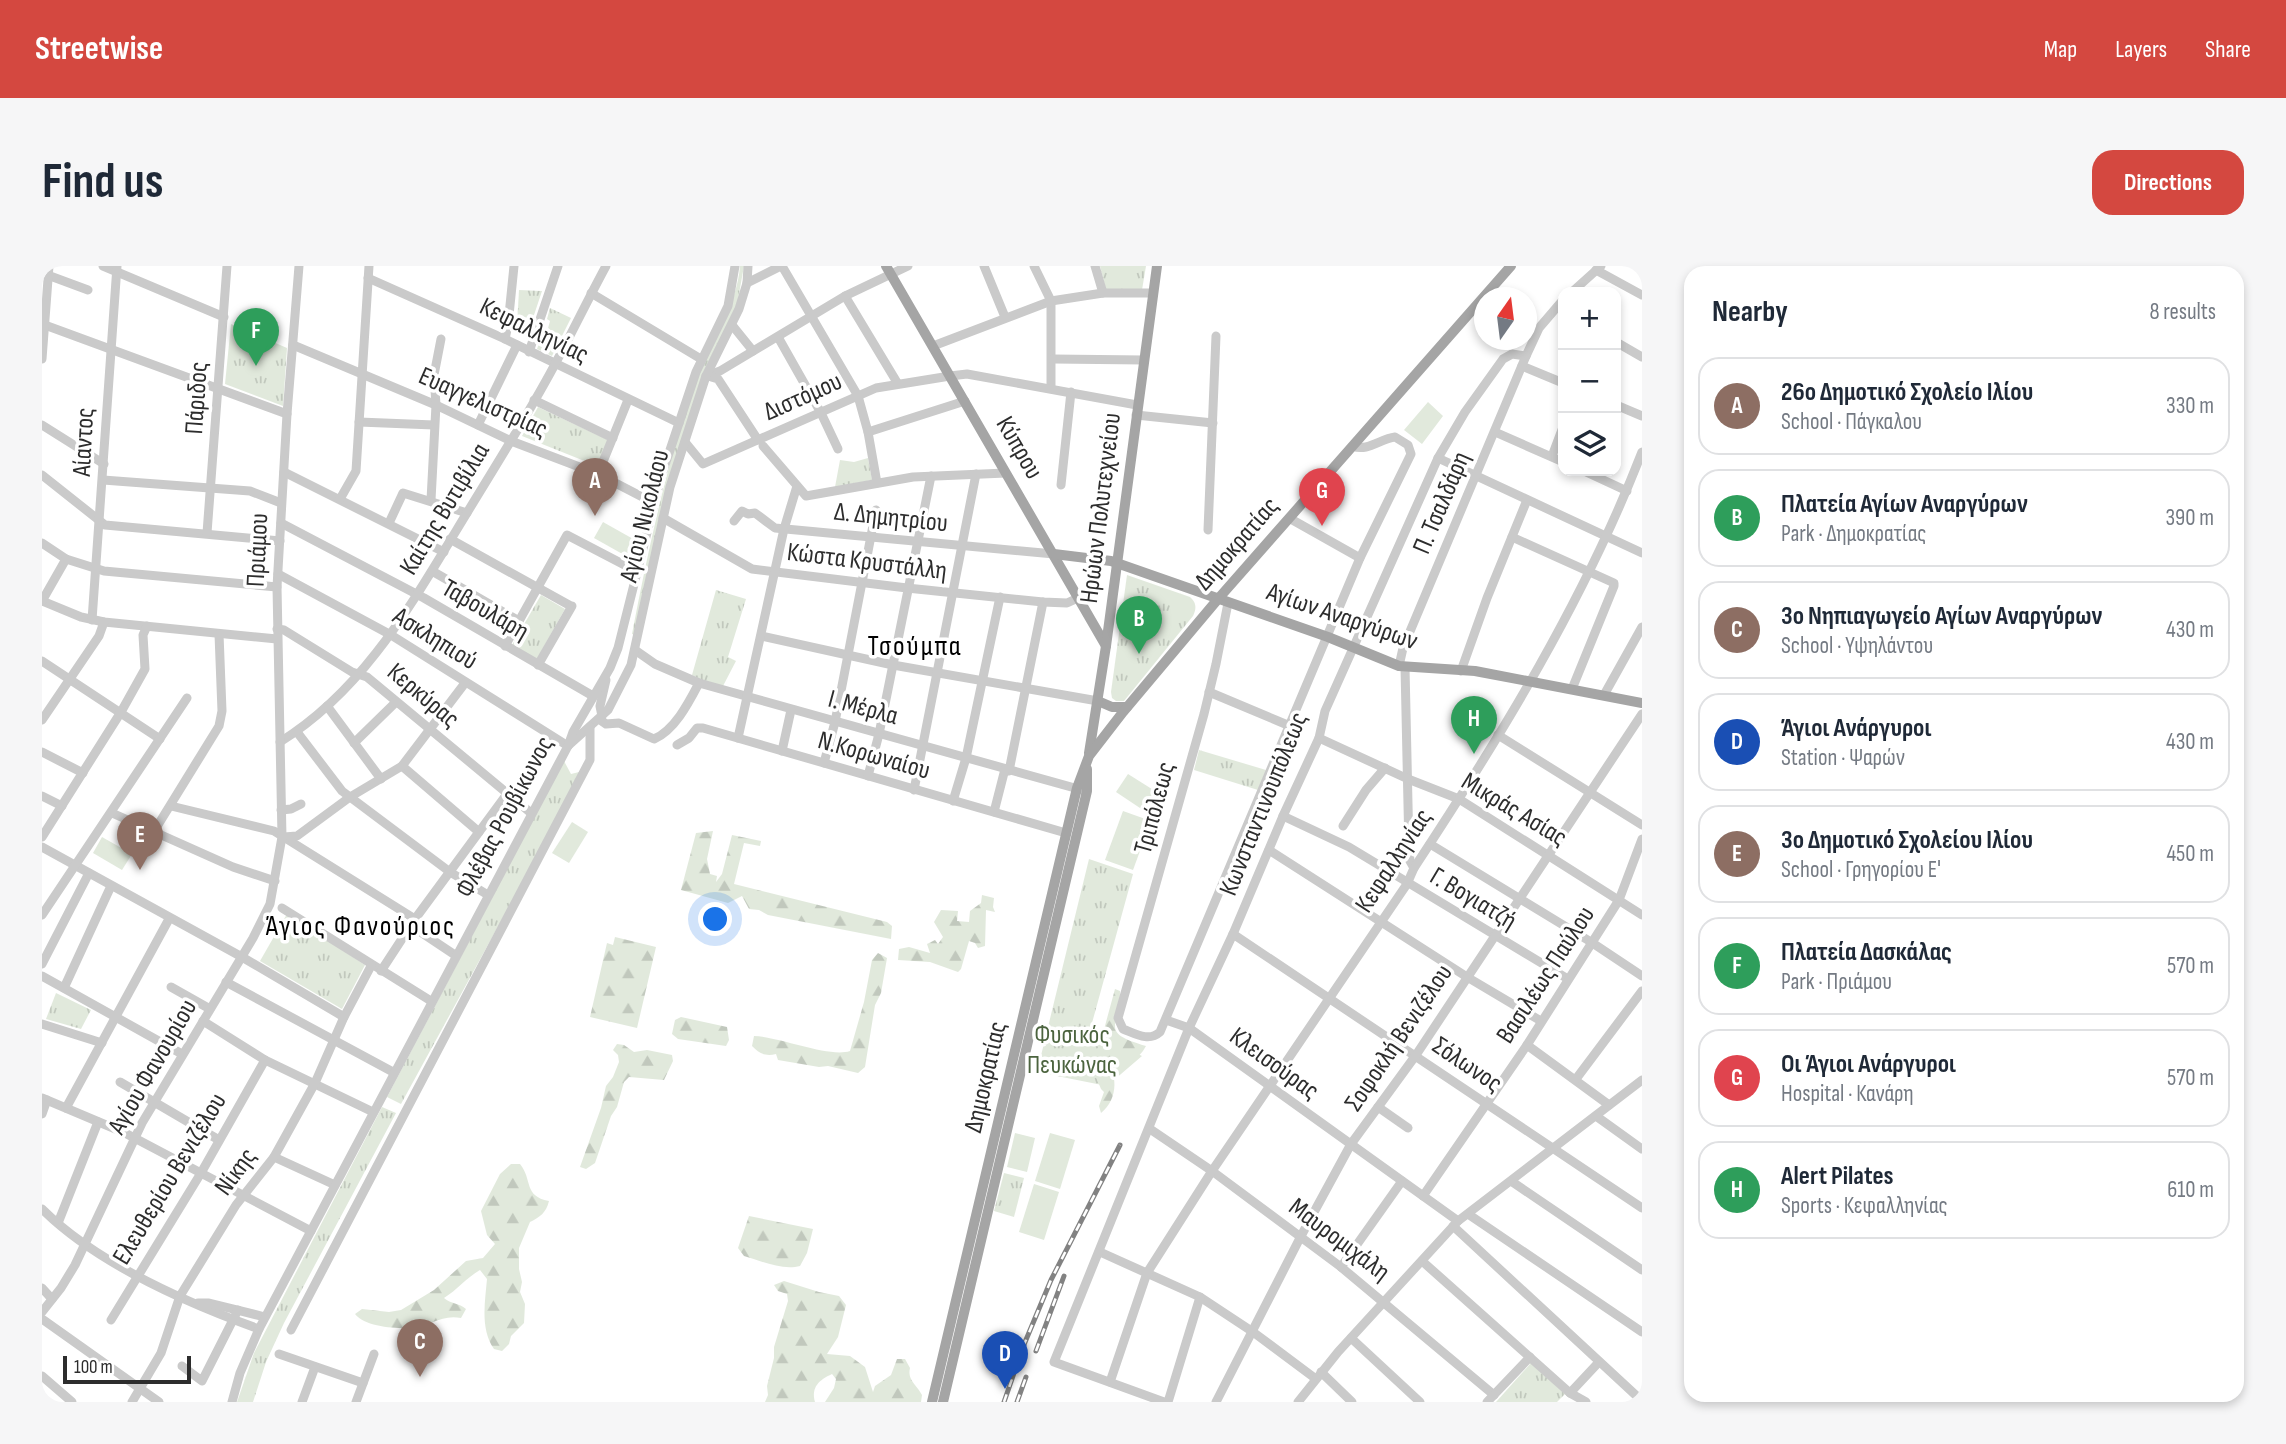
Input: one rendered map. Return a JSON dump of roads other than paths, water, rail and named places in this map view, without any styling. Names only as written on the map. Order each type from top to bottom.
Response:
[{"type":"main road","name":"Ηρώων Πολυτεχνείου","points":[[1088,759],[1106,646],[1157,266]]},
{"type":"main road","name":"Δημοκρατίας","points":[[943,1402],[1088,759],[1127,707],[1223,601],[1289,518],[1511,266]]},
{"type":"main road","name":"Κύπρου","points":[[889,270],[1106,646]]},
{"type":"main road","name":"Αγίων Αναργύρων","points":[[1054,554],[1107,559],[1402,666],[1531,681],[1642,703]]},
{"type":"main road","points":[[1087,612],[1102,610],[1111,604]]},
{"type":"main road","points":[[1098,701],[1118,708],[1127,707]]},
{"type":"main road","name":"Δημοκρατίας","points":[[932,1402],[1066,833],[1082,790]]},
{"type":"street","points":[[103,266],[117,269],[223,317]]},
{"type":"street","name":"Πάριδος","points":[[206,534],[227,266]]},
{"type":"street","name":"Πριάμου","points":[[282,837],[277,587],[299,266]]},
{"type":"street","points":[[340,499],[356,471],[369,266]]},
{"type":"street","points":[[505,339],[514,266]]},
{"type":"street","points":[[529,352],[558,266]]},
{"type":"street","name":"Καίτης Βυτιβίλια","points":[[280,742],[297,732],[327,706],[359,674],[391,635],[511,441],[555,365],[606,266]]},
{"type":"street","name":"Φλέβας Ρουβίκωνος","points":[[232,1402],[240,1373],[265,1317],[610,668],[623,634],[654,502],[701,359],[728,306],[732,266]]},
{"type":"street","points":[[748,266],[747,283],[781,266],[858,396],[877,483]]},
{"type":"street","points":[[706,376],[720,371],[889,270],[908,266]]},
{"type":"street","points":[[984,266],[1005,317]]},
{"type":"street","points":[[1034,266],[1051,301],[1051,388]]},
{"type":"street","points":[[1095,266],[1103,292]]},
{"type":"street","points":[[1577,287],[1598,268],[1642,295]]},
{"type":"street","name":"Αίαντος","points":[[92,620],[117,269]]},
{"type":"street","points":[[42,359],[47,271],[88,290]]},
{"type":"street","name":"Κεφαλληνίας","points":[[368,278],[505,339],[680,423]]},
{"type":"street","name":"Αγίου Νικολάου","points":[[568,746],[601,718],[619,692],[635,650],[670,487],[706,376],[732,325],[747,283]]},
{"type":"street","points":[[933,346],[1051,301],[1103,292],[1153,293]]},
{"type":"street","points":[[591,293],[701,359]]},
{"type":"street","points":[[845,296],[898,384]]},
{"type":"street","points":[[1526,356],[1539,328],[1558,311]]},
{"type":"street","points":[[44,324],[287,414]]},
{"type":"street","points":[[732,325],[753,351]]},
{"type":"street","points":[[1208,530],[1216,336]]},
{"type":"street","points":[[778,337],[838,449]]},
{"type":"street","points":[[431,500],[436,405],[434,375],[441,339]]},
{"type":"street","name":"Ευαγγελιστρίας","points":[[293,345],[436,405],[511,441],[598,474],[654,502]]},
{"type":"street","points":[[478,425],[517,345]]},
{"type":"street","points":[[1621,345],[1642,357]]},
{"type":"street","name":"Κωνσταντινουπόλεως","points":[[1110,1382],[1054,1362],[1189,1028],[1319,738],[1325,711],[1438,458],[1465,412],[1503,359],[1512,354],[1526,356]]},
{"type":"street","name":"Π. Τσαλδάρη","points":[[1414,868],[1409,850],[1403,648],[1526,356]]},
{"type":"street","points":[[1053,359],[1144,360]]},
{"type":"street","points":[[1522,366],[1558,381]]},
{"type":"street","name":"Διστόμου","points":[[685,442],[703,464],[760,443],[876,388],[967,374],[1071,392],[1137,410],[1213,424]]},
{"type":"street","points":[[706,376],[718,379],[760,443],[806,496],[931,476],[1006,472]]},
{"type":"street","points":[[1061,485],[1071,392]]},
{"type":"street","points":[[534,400],[613,438]]},
{"type":"street","points":[[598,474],[628,400]]},
{"type":"street","points":[[868,432],[965,401]]},
{"type":"street","points":[[1621,407],[1642,416]]},
{"type":"street","points":[[359,422],[434,425]]},
{"type":"street","points":[[42,425],[104,464]]},
{"type":"street","points":[[1495,432],[1558,459]]},
{"type":"street","name":"Κωνσταντινουπόλεως","points":[[1155,1037],[1166,1020],[1360,558],[1408,463],[1411,450],[1405,442],[1395,437],[1366,448],[1353,446]]},
{"type":"street","points":[[1552,456],[1558,440]]},
{"type":"street","name":"Κεφαλληνίας","points":[[1110,1382],[1147,1273],[1212,1171],[1407,884],[1414,868],[1531,681],[1606,537],[1642,452]]},
{"type":"street","points":[[1438,458],[1642,553]]},
{"type":"street","points":[[284,472],[444,552]]},
{"type":"street","points":[[914,790],[976,474]]},
{"type":"street","points":[[42,475],[105,526],[280,541]]},
{"type":"street","points":[[868,776],[879,734],[931,476]]},
{"type":"street","points":[[1595,476],[1627,491]]},
{"type":"street","points":[[103,480],[250,491],[281,503]]},
{"type":"street","points":[[738,738],[796,484]]},
{"type":"street","points":[[389,523],[403,493],[467,513]]},
{"type":"street","points":[[1461,671],[1527,500]]},
{"type":"street","points":[[824,763],[835,722],[876,510]]},
{"type":"street","name":"Δ. Δημητρίου","points":[[734,521],[743,511],[754,513],[775,527],[784,529],[1054,554]]},
{"type":"street","name":"Κώστα Κρυστάλλη","points":[[663,518],[745,567],[774,573],[1043,602],[1067,603],[1078,598]]},
{"type":"street","points":[[1289,518],[1360,558]]},
{"type":"street","name":"Ταβουλάρη","points":[[281,523],[417,595],[593,696]]},
{"type":"street","points":[[505,646],[567,535],[638,572]]},
{"type":"street","points":[[1512,537],[1611,581],[1614,586],[1572,690]]},
{"type":"street","points":[[450,539],[570,606],[538,665]]},
{"type":"street","points":[[42,543],[66,559],[97,569],[277,587]]},
{"type":"street","points":[[66,559],[42,601],[92,620],[219,634],[277,634]]},
{"type":"street","points":[[432,571],[519,621]]},
{"type":"street","name":"Ασκληπιού","points":[[278,574],[391,635],[568,746]]},
{"type":"street","points":[[953,801],[966,758],[1000,597]]},
{"type":"street","name":"Τριπόλεως","points":[[1155,1037],[1146,1038],[1123,1029],[1118,1018],[1209,691],[1223,601]]},
{"type":"street","points":[[994,812],[1027,688],[1043,602]]},
{"type":"street","points":[[42,720],[99,636],[104,622]]},
{"type":"street","points":[[42,837],[145,669],[143,635],[147,626]]},
{"type":"street","points":[[1604,695],[1642,626]]},
{"type":"street","name":"Κερκύρας","points":[[277,634],[284,631],[367,677],[531,813]]},
{"type":"street","points":[[153,833],[219,726],[222,711],[219,634]]},
{"type":"street","points":[[761,636],[893,665],[1098,701]]},
{"type":"street","name":"Ι. Μέρλα","points":[[635,650],[655,664],[699,683],[1082,790]]},
{"type":"street","points":[[42,661],[160,739]]},
{"type":"street","points":[[610,668],[600,706],[601,718],[606,724],[619,723],[654,738],[663,735],[685,708],[699,683]]},
{"type":"street","points":[[282,837],[297,836],[350,797],[401,766],[465,683]]},
{"type":"street","points":[[1209,691],[1290,726]]},
{"type":"street","points":[[42,915],[187,698]]},
{"type":"street","points":[[354,743],[396,702]]},
{"type":"street","points":[[327,706],[381,779]]},
{"type":"street","points":[[782,751],[791,710]]},
{"type":"street","name":"Σοφοκλή Βενιζέλου","points":[[1216,1402],[1351,1144],[1416,1055],[1642,713]]},
{"type":"street","points":[[291,1329],[590,760],[590,727]]},
{"type":"street","name":"Ν.Κορωναίου","points":[[677,746],[699,727],[1066,833]]},
{"type":"street","points":[[297,732],[342,791],[450,872],[488,895]]},
{"type":"street","points":[[1498,735],[1642,825]]},
{"type":"street","name":"Μικράς Ασίας","points":[[1319,738],[1459,799],[1642,915]]},
{"type":"street","points":[[42,752],[83,773]]},
{"type":"street","points":[[401,766],[479,832]]},
{"type":"street","points":[[1343,826],[1366,790],[1385,768]]},
{"type":"street","points":[[381,971],[413,922],[507,794]]},
{"type":"street","points":[[42,796],[62,806]]},
{"type":"street","points":[[281,810],[301,804]]},
{"type":"street","points":[[171,806],[274,831],[413,922],[456,954]]},
{"type":"street","points":[[112,813],[233,867],[275,881]]},
{"type":"street","name":"Γ. Βογιατζή","points":[[1283,816],[1349,847],[1568,979]]},
{"type":"street","name":"Αγίου Φανουρίου","points":[[42,1312],[86,1245],[153,1102],[267,914],[282,837]]},
{"type":"street","name":"Βασιλέως Παύλου","points":[[1423,1196],[1527,1045],[1619,900],[1642,839]]},
{"type":"street","points":[[1430,844],[1642,976]]},
{"type":"street","points":[[42,847],[242,957],[344,1017]]},
{"type":"street","points":[[1269,850],[1541,1021]]},
{"type":"street","points":[[42,964],[89,873]]},
{"type":"street","points":[[64,988],[111,886]]},
{"type":"street","points":[[282,908],[431,1001]]},
{"type":"street","points":[[66,1108],[169,919]]},
{"type":"street","name":"Σόλωνος","points":[[1233,934],[1642,1208]]},
{"type":"street","name":"Νίκης","points":[[132,1402],[161,1353],[180,1296],[244,1196],[274,1157],[315,1083],[344,1017],[371,966]]},
{"type":"street","points":[[42,976],[182,1054]]},
{"type":"street","points":[[226,982],[393,1072]]},
{"type":"street","points":[[171,986],[210,1009]]},
{"type":"street","points":[[1576,1079],[1642,992]]},
{"type":"street","name":"Κλεισούρας","points":[[1166,1020],[1189,1028],[1423,1196],[1642,1401]]},
{"type":"street","points":[[202,1021],[265,1059],[373,1112]]},
{"type":"street","points":[[42,1024],[102,1043]]},
{"type":"street","points":[[1527,1045],[1609,1105]]},
{"type":"street","name":"Ελευθερίου Βενιζέλου","points":[[111,1320],[201,1173],[265,1059]]},
{"type":"street","points":[[120,1082],[219,1140]]},
{"type":"street","points":[[1298,1402],[1350,1338],[1455,1224],[1640,1084]]},
{"type":"street","points":[[42,1114],[44,1099],[134,1138],[311,1231]]},
{"type":"street","points":[[1378,1107],[1408,1128]]},
{"type":"street","points":[[1596,1116],[1642,1149]]},
{"type":"street","points":[[58,1223],[98,1122]]},
{"type":"street","name":"Μαυρομιχάλη","points":[[1150,1129],[1301,1236],[1384,1301],[1490,1398]]},
{"type":"street","points":[[274,1157],[335,1185]]},
{"type":"street","points":[[1341,1267],[1402,1181]]},
{"type":"street","points":[[1511,1181],[1642,1270]]},
{"type":"street","points":[[42,1209],[86,1245],[137,1275],[197,1303],[206,1310],[259,1329]]},
{"type":"street","points":[[1468,1214],[1642,1332]]},
{"type":"street","points":[[1100,1252],[1200,1297],[1319,1376],[1352,1402]]},
{"type":"street","points":[[1422,1261],[1570,1393],[1586,1402]]},
{"type":"street","points":[[42,1288],[52,1300]]},
{"type":"street","points":[[1110,1382],[1166,1402],[1200,1297]]},
{"type":"street","points":[[197,1303],[209,1303],[265,1317]]},
{"type":"street","points":[[182,1366],[202,1381],[238,1310]]},
{"type":"street","points":[[42,1319],[159,1402]]},
{"type":"street","points":[[1350,1338],[1420,1402]]},
{"type":"street","points":[[279,1354],[363,1383]]},
{"type":"street","points":[[356,1402],[374,1354]]},
{"type":"street","points":[[1490,1398],[1530,1357]]},
{"type":"street","points":[[1570,1393],[1599,1362]]},
{"type":"street","points":[[302,1402],[316,1367]]},
{"type":"street","points":[[42,1376],[72,1402]]},
{"type":"railway","points":[[1023,1347],[1051,1280],[1120,1145]]},
{"type":"railway","points":[[1036,1351],[1064,1276]]},
{"type":"railway","points":[[1004,1402],[1014,1373]]},
{"type":"railway","points":[[1017,1402],[1026,1377]]},
{"type":"place","name":"Πλατεία Δασκάλας","points":[[256,366]]},
{"type":"place","name":"26ο Δημοτικό Σχολείο Ιλίου","points":[[595,516]]},
{"type":"place","name":"Οι Άγιοι Ανάργυροι","points":[[1322,526]]},
{"type":"place","name":"Πλατεία Αγίων Αναργύρων","points":[[1139,654]]},
{"type":"place","name":"Alert Pilates","points":[[1474,754]]},
{"type":"place","name":"3ο Δημοτικό Σχολείου Ιλίου","points":[[140,870]]},
{"type":"place","name":"3ο Νηπιαγωγείο Αγίων Αναργύρων","points":[[420,1377]]},
{"type":"place","name":"Άγιοι Ανάργυροι","points":[[1005,1389]]},
{"type":"district","name":"Τσούμπα","points":[[915,646]]},
{"type":"district","name":"Άγιος Φανούριος","points":[[361,926]]},
{"type":"park label","name":"Φυσικός Πευκώνας","points":[[1072,1050]]}]
